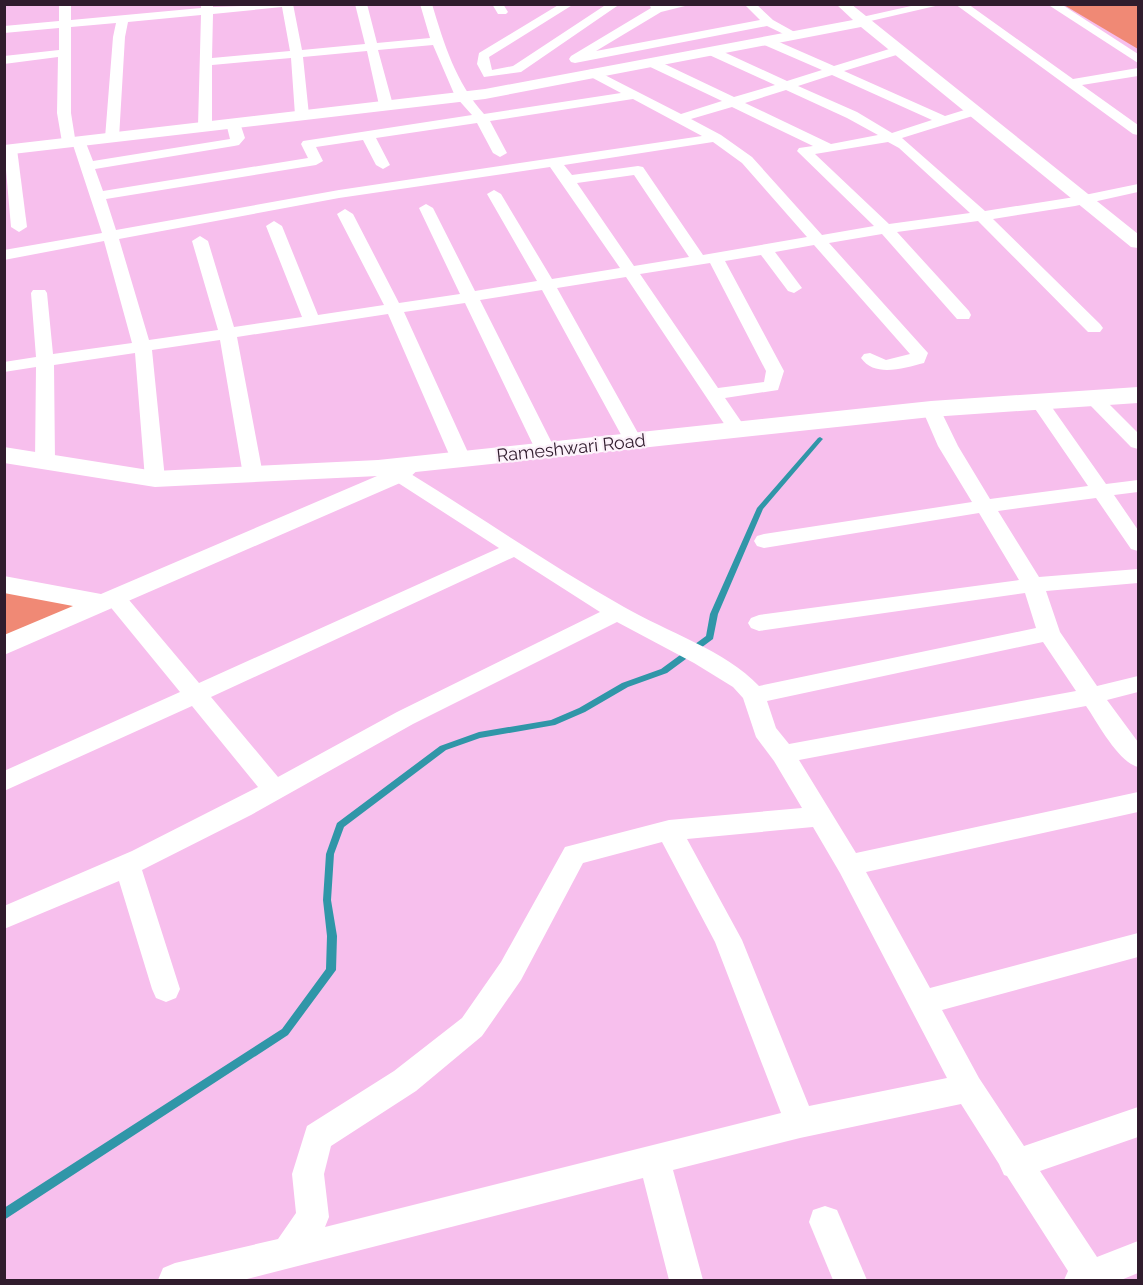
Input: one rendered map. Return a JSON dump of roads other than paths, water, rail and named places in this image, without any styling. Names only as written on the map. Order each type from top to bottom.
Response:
[{"type":"main road","name":"Rameshwari Road","points":[[4,455],[155,479],[405,470],[461,459],[931,409],[1138,395]]},
{"type":"street","points":[[65,4],[64,113],[74,142],[88,166],[142,346],[155,479]]},
{"type":"street","points":[[4,30],[123,19],[207,8],[280,4]]},
{"type":"street","points":[[287,4],[297,54],[302,115]]},
{"type":"street","points":[[361,4],[386,105]]},
{"type":"street","points":[[426,4],[461,96],[482,119],[500,153]]},
{"type":"street","points":[[569,4],[483,56],[483,64],[488,74],[769,22]]},
{"type":"street","points":[[517,69],[615,4]]},
{"type":"street","points":[[564,61],[656,7],[688,4]]},
{"type":"street","points":[[749,4],[769,22],[794,35]]},
{"type":"street","points":[[842,4],[1138,243]]},
{"type":"street","points":[[19,227],[9,183],[7,150],[461,96],[766,41],[939,4]]},
{"type":"street","points":[[960,4],[1138,131]]},
{"type":"street","points":[[1052,4],[1138,59]]},
{"type":"street","points":[[205,126],[207,8]]},
{"type":"street","points":[[112,138],[119,36],[123,19]]},
{"type":"street","points":[[206,62],[438,40]]},
{"type":"street","points":[[766,41],[944,120]]},
{"type":"street","points":[[679,119],[899,50]]},
{"type":"street","points":[[711,51],[852,114],[904,145],[983,217],[1094,328]]},
{"type":"street","points":[[4,60],[65,53]]},
{"type":"street","points":[[598,54],[618,69]]},
{"type":"street","points":[[651,62],[829,148]]},
{"type":"street","points":[[1070,82],[1138,72]]},
{"type":"street","points":[[592,73],[716,138],[747,160],[919,353],[918,359],[902,363],[875,363],[870,358]]},
{"type":"street","points":[[98,196],[316,161],[308,144],[635,95]]},
{"type":"street","points":[[963,315],[886,229],[804,152],[892,138],[974,111]]},
{"type":"street","points":[[88,166],[234,141],[238,138],[233,123]]},
{"type":"street","points":[[368,136],[382,165]]},
{"type":"street","points":[[4,255],[339,194],[716,138]]},
{"type":"street","points":[[554,162],[738,430]]},
{"type":"street","points":[[568,180],[638,170],[707,259],[775,371],[772,386],[714,394]]},
{"type":"street","points":[[4,367],[394,309],[886,229],[1085,201],[1138,188]]},
{"type":"street","points":[[494,194],[634,441]]},
{"type":"street","points":[[426,208],[546,451]]},
{"type":"street","points":[[345,214],[394,309],[461,459]]},
{"type":"street","points":[[274,226],[312,321]]},
{"type":"street","points":[[200,242],[228,334],[253,475]]},
{"type":"street","points":[[765,250],[794,288]]},
{"type":"street","points":[[39,293],[45,361],[45,461]]},
{"type":"street","points":[[1093,398],[1138,443]]},
{"type":"street","points":[[1038,400],[1138,544]]},
{"type":"street","points":[[931,409],[948,446],[1033,585],[1049,633],[1117,733],[1138,758]]},
{"type":"street","points":[[4,646],[405,470],[514,549],[617,613],[691,651],[741,681],[754,695],[765,731],[783,754],[849,865],[968,1088],[1088,1279],[1138,1257]]},
{"type":"street","points":[[764,541],[985,506],[1138,486]]},
{"type":"street","points":[[4,782],[197,696],[514,549]]},
{"type":"street","points":[[759,623],[1033,585],[1138,576]]},
{"type":"street","points":[[4,584],[109,601],[197,696],[275,790]]},
{"type":"street","points":[[4,918],[72,892],[219,821],[405,718],[617,613]]},
{"type":"street","points":[[754,695],[1049,633]]},
{"type":"street","points":[[783,754],[1092,696],[1138,684]]},
{"type":"street","points":[[849,865],[1138,802]]},
{"type":"street","points":[[288,1253],[313,1217],[308,1174],[318,1137],[405,1081],[472,1027],[511,970],[574,855],[669,830],[820,816]]},
{"type":"street","points":[[669,830],[728,940],[800,1123]]},
{"type":"street","points":[[127,866],[166,989]]},
{"type":"street","points":[[922,1003],[1138,945]]},
{"type":"street","points":[[175,1281],[800,1123],[968,1088]]},
{"type":"street","points":[[1015,1164],[1138,1122]]},
{"type":"street","points":[[654,1159],[686,1281]]},
{"type":"street","points":[[825,1222],[849,1281]]},
{"type":"waterway","points":[[4,1215],[285,1032],[331,970],[332,936],[327,900],[330,854],[340,825],[443,748],[479,735],[552,723],[582,710],[625,685],[664,671],[710,637],[714,614],[760,508],[820,439]]}]
